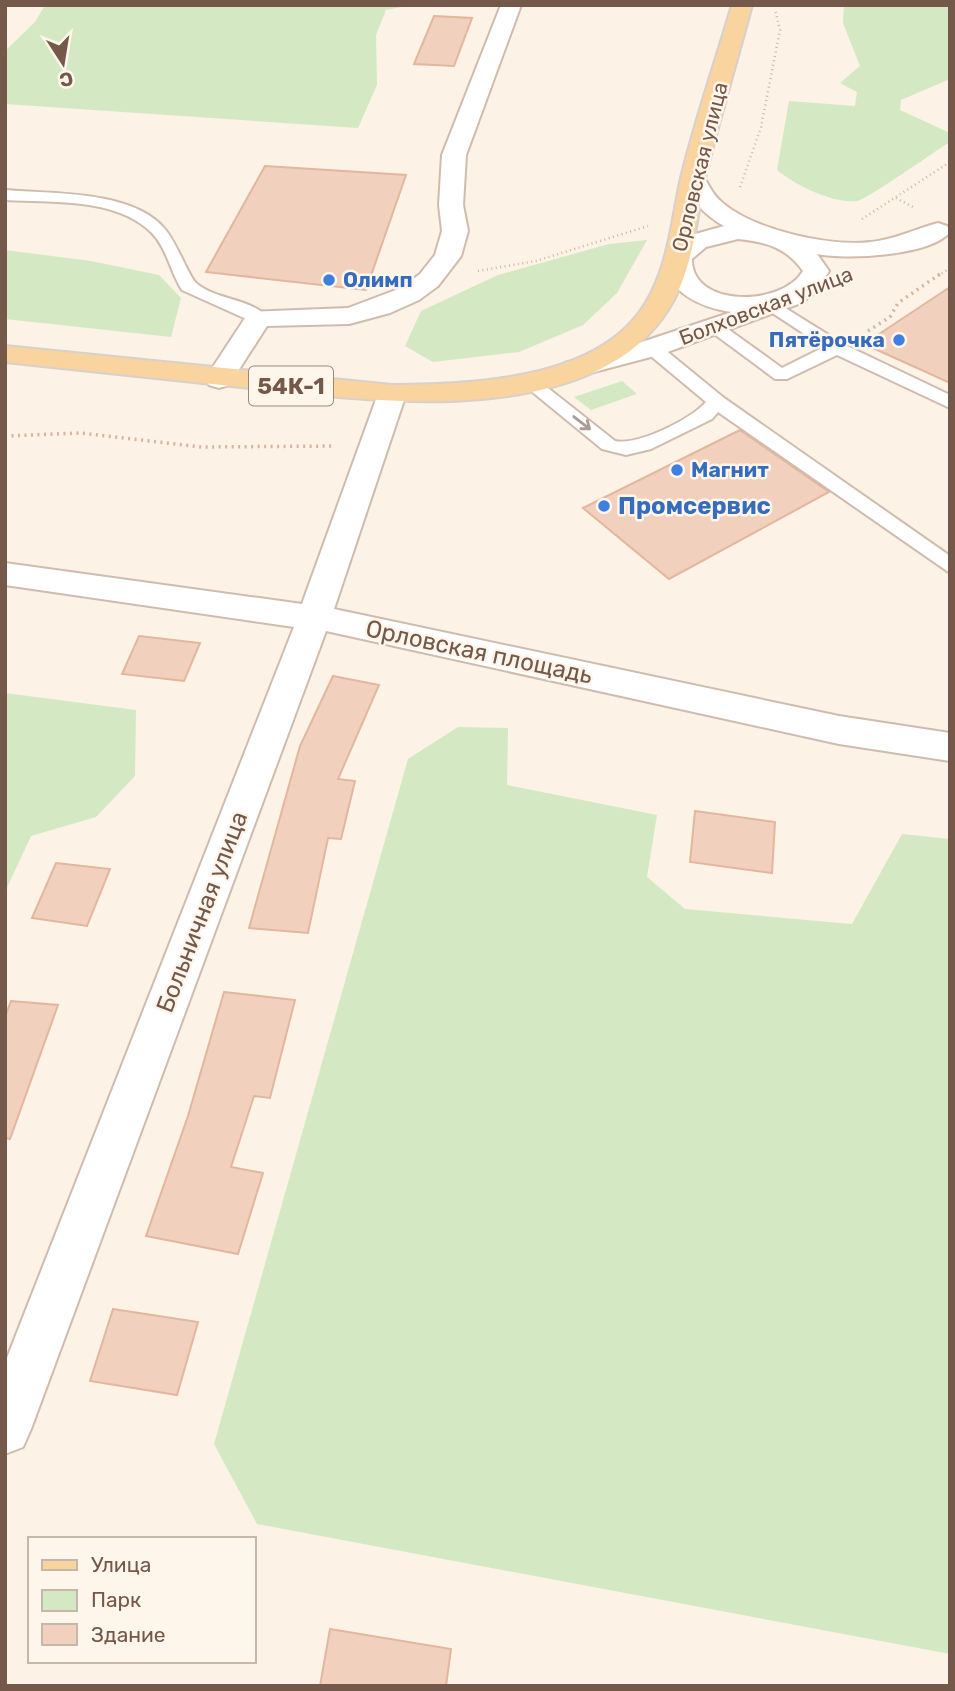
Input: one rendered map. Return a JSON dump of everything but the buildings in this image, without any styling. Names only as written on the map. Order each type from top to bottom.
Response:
[{"type":"main road","name":"Орловская улица","points":[[575,369],[619,346],[651,316],[679,257],[693,179],[742,5]]},
{"type":"main road","name":"54К-1","points":[[5,354],[219,379],[393,394],[430,394],[528,381],[575,369]]},
{"type":"street","points":[[219,379],[259,318],[349,316],[381,307],[410,294],[429,280],[448,256],[455,231],[451,205],[454,155],[511,5]]},
{"type":"street","points":[[679,257],[680,273],[691,287],[713,299],[745,306],[784,303],[813,285],[816,271],[808,254],[788,241],[730,220],[715,211],[704,201],[693,179]]},
{"type":"street","name":"54К-1","points":[[679,257],[691,243],[714,233],[760,233],[829,250],[872,250],[900,246],[944,227]]},
{"type":"street","name":"Болховская улица","points":[[575,369],[652,348],[784,303],[944,227]]},
{"type":"street","name":"Больничная улица","points":[[5,1429],[314,618],[393,394]]},
{"type":"street","name":"Орловская площадь","points":[[5,574],[314,618],[839,730],[950,747]]},
{"type":"lane","points":[[5,195],[99,204],[128,211],[152,226],[170,245],[188,286],[259,318]]},
{"type":"lane","points":[[784,303],[837,348],[950,402]]},
{"type":"lane","points":[[715,328],[781,374],[837,348]]},
{"type":"lane","points":[[652,348],[717,402],[950,566]]},
{"type":"lane","points":[[528,381],[609,445],[626,449],[644,445],[705,415],[717,402]]},
{"type":"path","points":[[739,189],[761,127],[780,30],[774,5]]},
{"type":"path","points":[[856,223],[950,162]]},
{"type":"path","points":[[429,280],[536,261],[649,226]]},
{"type":"path","points":[[837,348],[890,317],[898,303],[950,268]]},
{"type":"path","points":[[5,436],[80,433],[202,447],[374,446]]},
{"type":"green space","points":[[45,5],[412,5],[386,10],[376,35],[377,85],[358,128],[5,104],[5,51],[35,22]]},
{"type":"green space","points":[[844,5],[950,5],[950,79],[901,100],[900,110],[950,133],[950,142],[857,201],[837,200],[815,192],[777,170],[789,101],[855,106],[857,92],[840,83],[860,66],[843,23]]},
{"type":"green space","points":[[647,240],[617,293],[583,325],[519,352],[433,362],[405,346],[421,311],[498,275],[609,244]]},
{"type":"green space","points":[[5,250],[91,261],[159,275],[181,298],[171,337],[5,319]]},
{"type":"green space","points":[[622,381],[637,394],[591,410],[574,397]]},
{"type":"green space","points":[[5,693],[136,710],[135,776],[96,817],[31,836],[5,892]]},
{"type":"green space","points":[[458,727],[508,728],[507,785],[657,815],[647,877],[685,909],[852,924],[902,834],[950,839],[950,1654],[257,1524],[214,1444],[408,759]]},
{"type":"place","name":"Олимп","points":[[329,280]]},
{"type":"place","name":"Пятёрочка","points":[[899,340]]},
{"type":"place","name":"Магнит","points":[[677,470]]},
{"type":"place","name":"Промсервис","points":[[604,506]]}]
